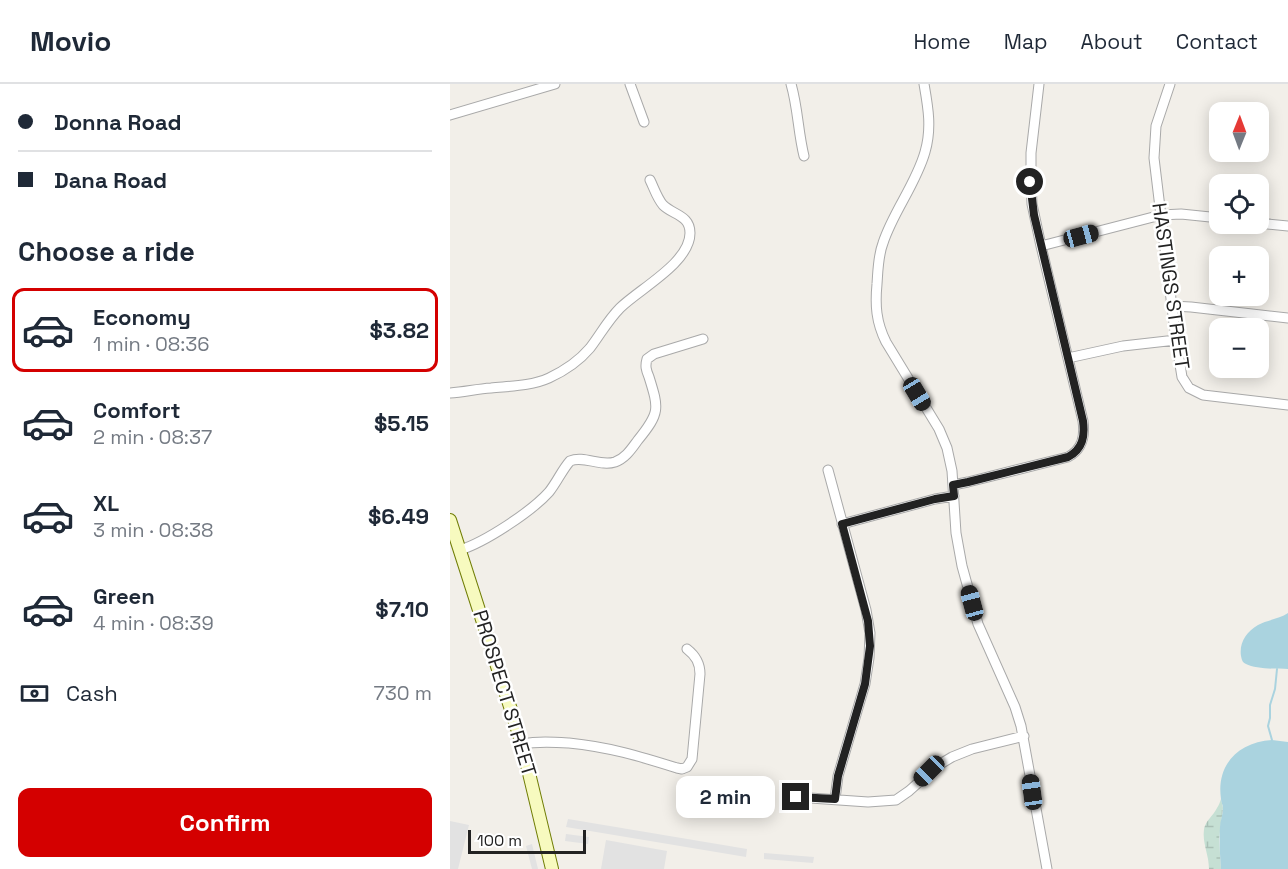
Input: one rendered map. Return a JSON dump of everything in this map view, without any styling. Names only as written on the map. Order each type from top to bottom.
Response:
[{"type":"street","points":[[450,115],[555,84]]},
{"type":"street","points":[[630,84],[644,122]]},
{"type":"street","points":[[791,84],[804,156]]},
{"type":"street","points":[[924,84],[930,130],[925,152],[882,245],[875,306],[886,342],[943,438],[950,459],[959,556],[974,613],[1015,707],[1024,736],[1047,869]]},
{"type":"street","points":[[953,485],[1060,459],[1074,454],[1082,443],[1084,429],[1034,215],[1030,182],[1039,84]]},
{"type":"street","name":"HASTINGS STREET","points":[[1170,84],[1155,136],[1155,168],[1182,377],[1196,392],[1211,396],[1288,405]]},
{"type":"street","points":[[450,393],[530,384],[546,379],[566,368],[590,348],[620,308],[665,273],[688,245],[690,233],[683,217],[662,203],[650,180]]},
{"type":"street","points":[[1041,246],[1161,215],[1209,217]]},
{"type":"street","points":[[1269,224],[1288,226]]},
{"type":"street","points":[[1172,306],[1288,318]]},
{"type":"street","points":[[460,550],[475,544],[530,509],[546,495],[570,461],[578,459],[610,463],[626,455],[650,427],[655,416],[656,400],[646,368],[647,359],[654,354],[704,339]]},
{"type":"street","points":[[1068,358],[1123,346],[1176,340]]},
{"type":"street","points":[[828,470],[868,621],[870,646],[865,684],[838,776],[835,799]]},
{"type":"street","points":[[842,524],[954,496]]},
{"type":"street","name":"PROSPECT STREET","points":[[450,520],[522,744],[552,869]]},
{"type":"street","points":[[522,744],[545,741],[604,747],[677,768],[687,767],[692,759],[700,674],[698,661],[687,649]]},
{"type":"street","points":[[796,797],[878,802],[896,800],[937,765],[952,757],[972,749],[1024,736]]},
{"type":"green space","points":[[1221,799],[1223,808],[1219,839],[1221,869],[1209,869],[1204,829]]},
{"type":"shaded area","points":[[568,819],[747,849],[746,857],[566,827]]},
{"type":"shaded area","points":[[450,821],[469,825],[458,869],[450,869]]},
{"type":"shaded area","points":[[566,834],[589,837],[588,844],[565,841]]},
{"type":"shaded area","points":[[606,840],[667,851],[664,869],[601,869]]},
{"type":"shaded area","points":[[532,844],[538,869],[532,869],[526,846]]},
{"type":"shaded area","points":[[764,853],[814,857],[813,863],[764,859]]},
{"type":"water","points":[[1288,613],[1288,669],[1260,668],[1242,661],[1241,647],[1247,634],[1258,625]]},
{"type":"water","points":[[1272,740],[1288,742],[1288,869],[1221,869],[1220,825],[1223,808],[1220,787],[1222,776],[1226,766],[1240,751],[1249,745]]},
{"type":"waterway","points":[[1272,740],[1268,726],[1277,669]]},
{"type":"route","points":[[796,797],[835,799],[838,776],[867,671],[870,646],[868,621],[842,524],[954,496],[953,485],[1068,457],[1079,449],[1082,443],[1083,421],[1034,215],[1030,182]]}]
